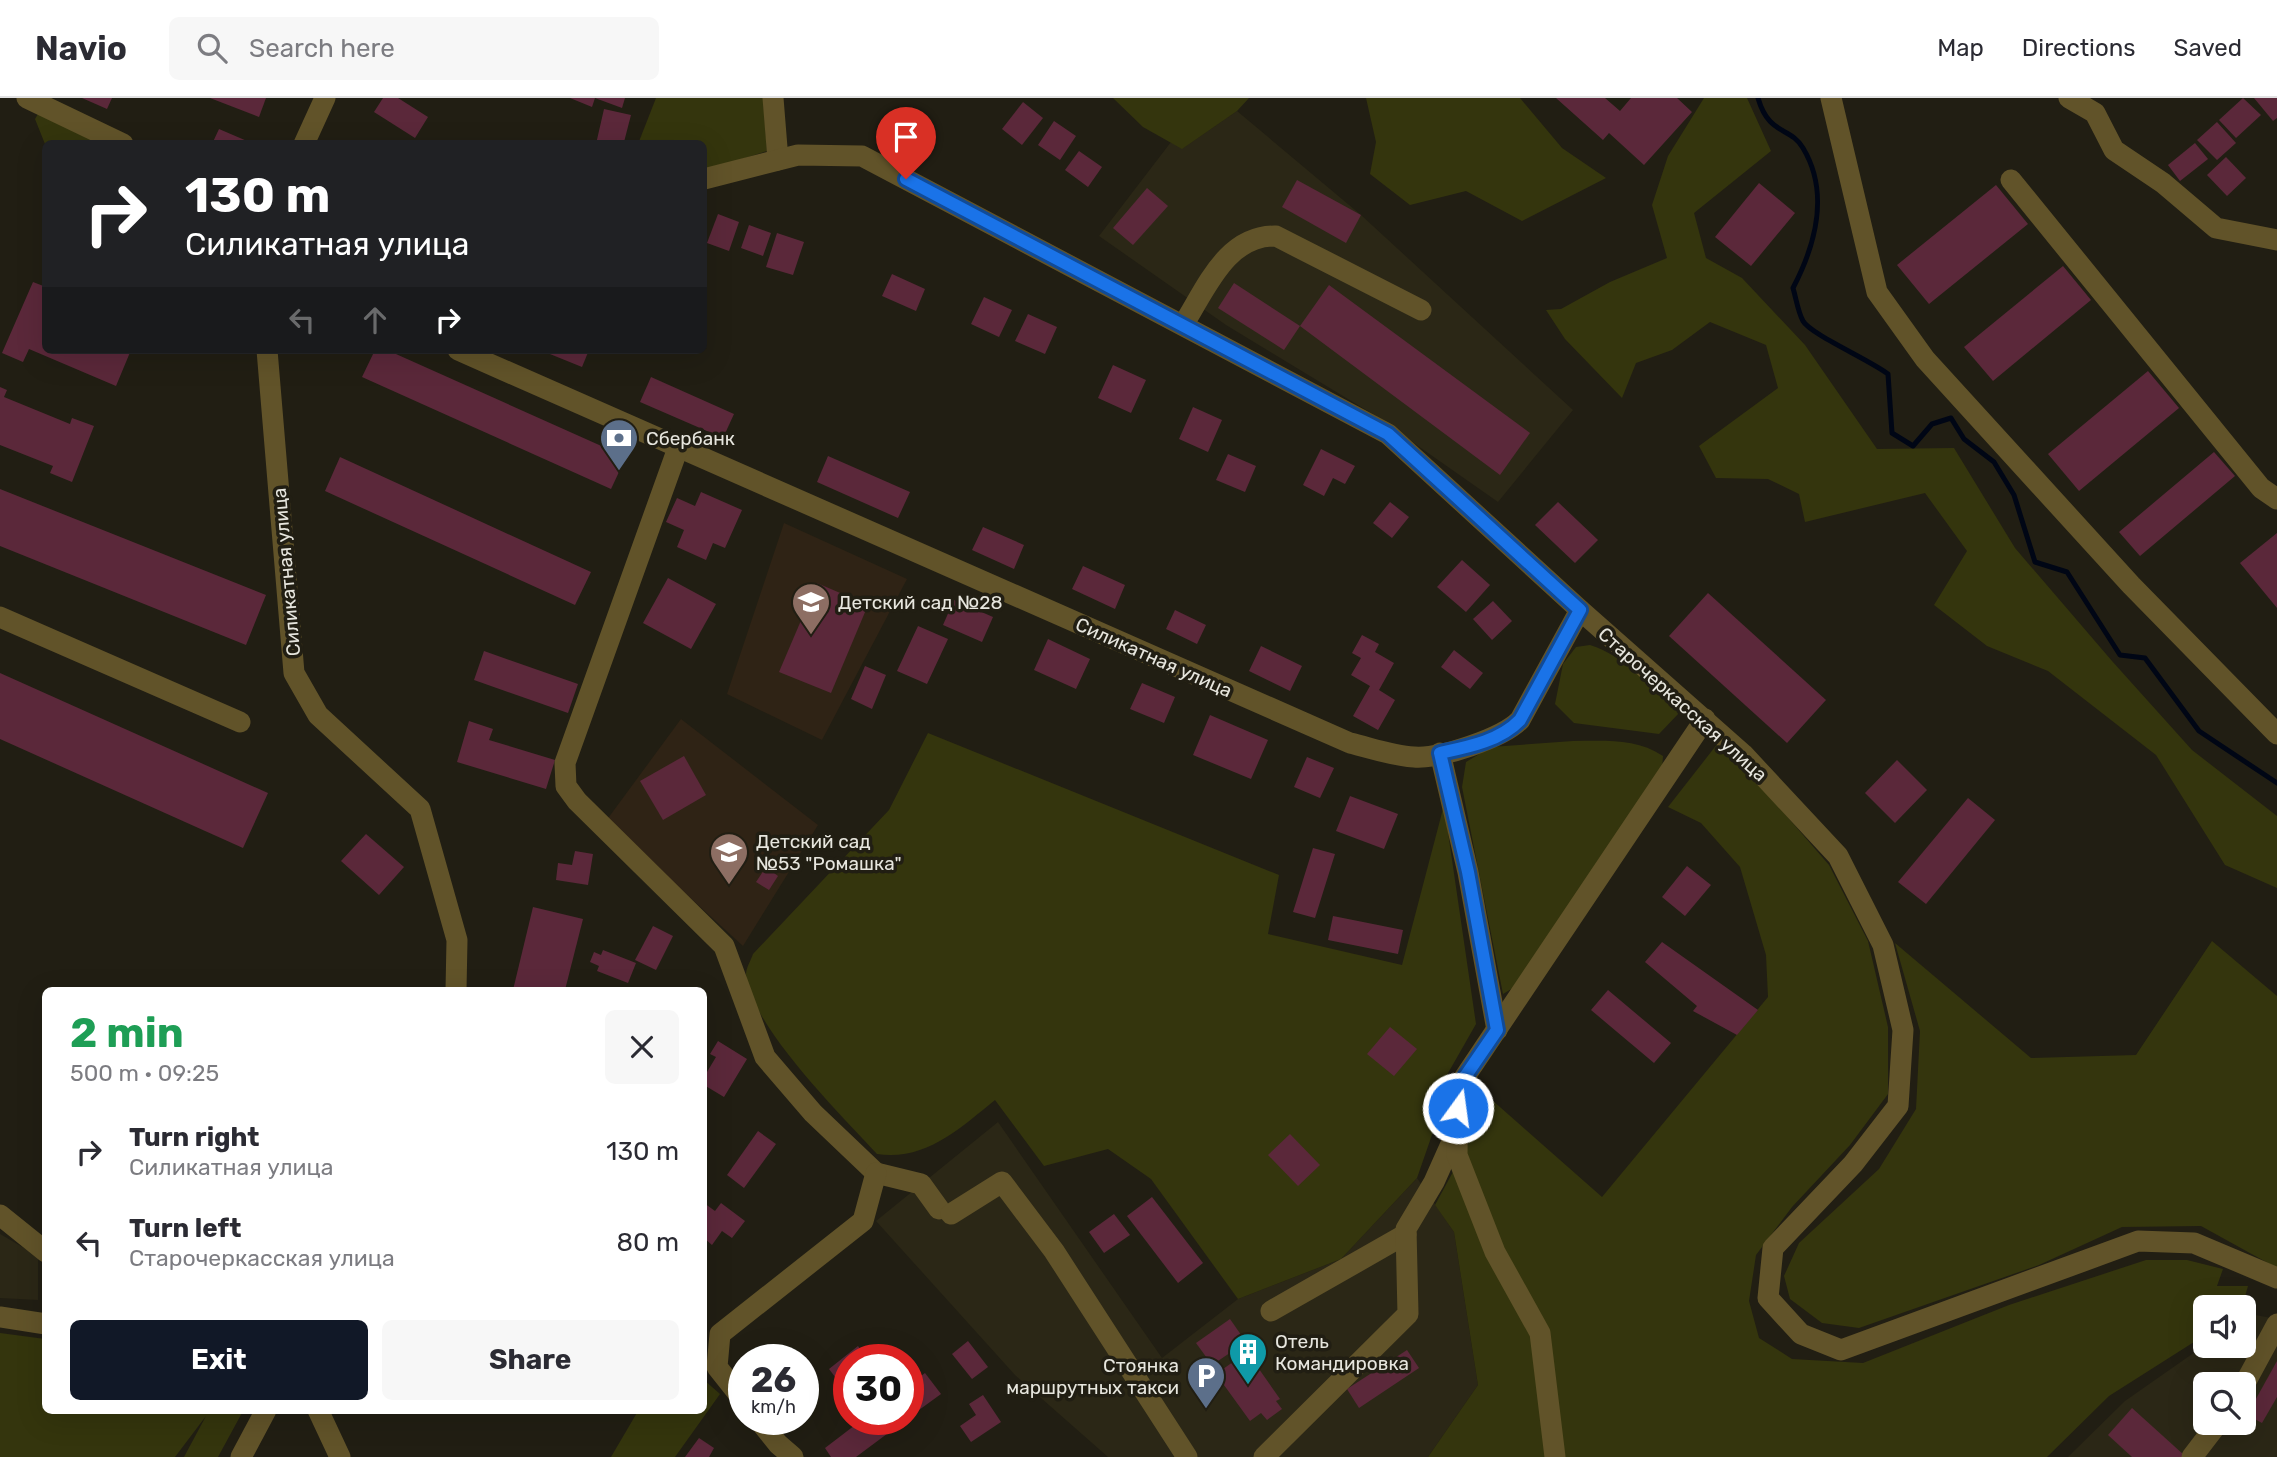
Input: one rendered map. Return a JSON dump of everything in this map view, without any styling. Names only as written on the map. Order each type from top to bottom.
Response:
[{"type":"street","points":[[27,98],[115,140]]},
{"type":"street","points":[[306,140],[325,98]]},
{"type":"street","points":[[773,98],[778,160]]},
{"type":"street","points":[[1831,98],[1877,292],[1925,359],[2131,585],[2277,734]]},
{"type":"street","points":[[2069,98],[2095,113],[2114,149],[2163,184],[2216,228],[2277,240]]},
{"type":"street","name":"Старочеркасская улица","points":[[707,178],[798,155],[862,156],[1388,434],[1580,610],[1743,754],[1838,856],[1883,945],[1903,1030],[1898,1106],[1853,1164],[1773,1248],[1768,1298],[1801,1334],[1841,1350],[2138,1241],[2194,1243],[2277,1278]]},
{"type":"street","points":[[2011,180],[2261,488],[2277,499]]},
{"type":"street","points":[[1183,325],[1226,257],[1245,241],[1260,236],[1276,236],[1421,310]]},
{"type":"street","name":"Силикатная улица","points":[[267,354],[294,673],[318,715],[420,809],[457,940],[456,987]]},
{"type":"street","name":"Силикатная улица","points":[[467,354],[1350,743],[1416,758],[1471,746],[1509,731],[1520,720],[1580,610]]},
{"type":"street","points":[[678,448],[565,763],[566,786],[578,802],[724,946],[765,1057],[813,1114],[876,1173],[921,1184],[945,1211],[1002,1182],[1054,1251],[1187,1457]]},
{"type":"street","points":[[0,617],[240,722]]},
{"type":"street","points":[[1555,1457],[1540,1333],[1495,1252],[1457,1155],[1458,1087],[1705,719]]},
{"type":"street","points":[[1440,753],[1468,872],[1497,1030]]},
{"type":"street","points":[[1264,1457],[1408,1314],[1406,1229],[1434,1182],[1457,1129]]},
{"type":"street","points":[[728,1381],[717,1367],[712,1334],[863,1221],[876,1173]]},
{"type":"street","points":[[0,1215],[42,1249]]},
{"type":"street","points":[[1271,1311],[1406,1234]]},
{"type":"street","points":[[0,1317],[42,1323]]},
{"type":"street","points":[[2251,1372],[2277,1324]]},
{"type":"street","points":[[241,1457],[264,1414]]},
{"type":"street","points":[[320,1414],[340,1457]]},
{"type":"street","points":[[771,1435],[793,1457]]},
{"type":"street","points":[[2192,1457],[2209,1435]]},
{"type":"shaded area","points":[[656,98],[763,98],[767,151],[707,170],[707,140],[640,140]]},
{"type":"shaded area","points":[[1113,98],[1249,98],[1237,111],[1182,149],[1143,127]]},
{"type":"shaded area","points":[[1366,98],[1520,98],[1562,148],[1606,178],[1522,221],[1466,191],[1410,205],[1370,174],[1376,142]]},
{"type":"shaded area","points":[[1704,98],[1747,98],[1771,151],[1694,213],[1706,258],[1742,278],[1805,345],[1877,449],[1954,448],[2015,548],[2112,661],[2192,750],[2277,816],[2277,888],[2225,865],[2156,755],[2048,671],[1987,646],[1934,605],[1967,551],[1925,493],[1805,522],[1799,494],[1768,479],[1716,478],[1699,446],[1778,388],[1766,345],[1710,322],[1672,350],[1636,363],[1622,398],[1565,339],[1546,310],[1561,309],[1610,282],[1667,258],[1652,205],[1668,156]]},
{"type":"shaded area","points":[[1237,111],[1361,215],[1573,410],[1498,502],[1371,413],[1226,325],[1099,236],[1171,142],[1183,148]]},
{"type":"shaded area","points":[[38,114],[97,140],[43,140],[35,119]]},
{"type":"shaded area","name":"Детский сад №28","points":[[784,523],[907,579],[822,740],[727,694]]},
{"type":"shaded area","points":[[1590,645],[1627,665],[1679,713],[1659,734],[1574,723],[1555,704],[1563,664],[1576,647]]},
{"type":"shaded area","name":"Детский сад №53 \"Ромашка\"","points":[[681,719],[818,825],[743,946],[606,821]]},
{"type":"shaded area","points":[[928,733],[1279,875],[1268,934],[1402,965],[1444,805],[1476,1024],[1435,1096],[1433,1132],[1417,1178],[1341,1259],[1238,1299],[1151,1179],[1108,1149],[1044,1166],[995,1100],[955,1132],[926,1148],[895,1155],[877,1154],[821,1094],[780,1043],[751,995],[746,974],[753,954],[889,810]]},
{"type":"shaded area","points":[[1573,741],[1620,742],[1642,746],[1663,756],[1662,770],[1513,988],[1503,994],[1462,787],[1466,762],[1491,747]]},
{"type":"shaded area","points":[[1718,743],[1772,799],[1829,865],[1868,941],[1888,1027],[1888,1094],[1850,1145],[1792,1207],[1756,1255],[1749,1301],[1759,1338],[1792,1359],[1863,1363],[2009,1305],[2146,1260],[2187,1260],[2223,1269],[2217,1286],[2248,1286],[2245,1295],[2193,1295],[2193,1343],[2109,1396],[2047,1457],[1428,1457],[1478,1385],[1454,1232],[1435,1205],[1492,1100],[1602,1197],[1768,997],[1766,955],[1740,867],[1701,823],[1668,807]]},
{"type":"shaded area","points":[[2212,941],[2277,996],[2277,1268],[2201,1226],[2122,1227],[2039,1265],[1859,1328],[1822,1323],[1790,1299],[1784,1276],[1799,1243],[1879,1169],[1916,1109],[1920,1031],[1895,943],[2031,1058],[2136,1055]]},
{"type":"shaded area","points":[[998,1122],[1162,1358],[1238,1299],[1341,1259],[1417,1178],[1454,1232],[1478,1385],[1428,1457],[1108,1457],[1015,1375],[876,1221]]},
{"type":"shaded area","points":[[0,1234],[38,1256],[38,1300],[0,1298]]},
{"type":"shaded area","points":[[2256,1315],[2277,1319],[2277,1457],[2068,1457],[2125,1401],[2193,1353],[2193,1358],[2256,1358]]},
{"type":"shaded area","points":[[0,1333],[42,1339],[42,1414],[241,1414],[218,1457],[184,1457],[206,1416],[175,1457],[0,1457]]},
{"type":"shaded area","points":[[707,1383],[720,1394],[707,1412]]},
{"type":"shaded area","points":[[636,1414],[706,1414],[675,1457],[611,1457]]},
{"type":"building","points":[[82,98],[112,98],[107,109]]},
{"type":"building","points":[[210,98],[266,98],[259,117]]},
{"type":"building","points":[[383,98],[398,98],[428,117],[415,138],[374,112]]},
{"type":"building","points":[[570,98],[595,98],[592,107]]},
{"type":"building","points":[[595,98],[625,98],[622,108]]},
{"type":"building","points":[[1556,98],[1605,98],[1620,111],[1631,98],[1677,98],[1692,112],[1644,165],[1609,133],[1603,140]]},
{"type":"building","points":[[2243,98],[2261,115],[2236,138],[2219,120]]},
{"type":"building","points":[[2254,98],[2277,98],[2277,118],[2273,121]]},
{"type":"building","points":[[1023,102],[1043,118],[1022,145],[1002,129]]},
{"type":"building","points":[[604,109],[631,115],[625,140],[597,140]]},
{"type":"building","points":[[1054,121],[1076,136],[1060,160],[1038,145]]},
{"type":"building","points":[[2217,122],[2236,143],[2217,160],[2197,140]]},
{"type":"building","points":[[219,129],[245,140],[214,140]]},
{"type":"building","points":[[2195,143],[2208,159],[2180,181],[2168,165]]},
{"type":"building","points":[[1079,151],[1102,167],[1088,187],[1065,170]]},
{"type":"building","points":[[2226,157],[2246,178],[2227,196],[2207,175]]},
{"type":"building","points":[[1297,180],[1361,215],[1346,243],[1282,207]]},
{"type":"building","points":[[1759,183],[1795,213],[1751,266],[1715,237]]},
{"type":"building","points":[[1996,185],[2028,224],[1929,304],[1897,265]]},
{"type":"building","points":[[1147,188],[1168,206],[1133,245],[1113,228]]},
{"type":"building","points":[[718,214],[739,222],[729,251],[707,243]]},
{"type":"building","points":[[749,225],[771,233],[763,256],[741,248]]},
{"type":"building","points":[[777,233],[804,242],[793,275],[766,267]]},
{"type":"building","points":[[2063,266],[2091,300],[1993,381],[1964,347]]},
{"type":"building","points":[[892,274],[925,289],[916,311],[882,296]]},
{"type":"building","points":[[33,282],[42,285],[42,354],[129,354],[116,386],[29,349],[23,362],[2,353]]},
{"type":"building","points":[[1234,283],[1300,326],[1284,350],[1218,308]]},
{"type":"building","points":[[1329,285],[1530,433],[1500,475],[1300,326]]},
{"type":"building","points":[[984,297],[1012,310],[999,337],[971,324]]},
{"type":"building","points":[[1028,314],[1057,327],[1045,354],[1015,341]]},
{"type":"building","points":[[373,354],[396,354],[626,457],[611,489],[362,377]]},
{"type":"building","points":[[550,354],[587,354],[582,367]]},
{"type":"building","points":[[1113,365],[1146,380],[1131,413],[1098,398]]},
{"type":"building","points":[[2148,371],[2179,408],[2079,491],[2048,454]]},
{"type":"building","points":[[651,377],[734,414],[723,438],[640,402]]},
{"type":"building","points":[[0,387],[7,390],[4,397],[70,424],[72,418],[94,426],[72,482],[50,473],[53,466],[0,445]]},
{"type":"building","points":[[1193,407],[1222,420],[1208,452],[1179,439]]},
{"type":"building","points":[[1321,449],[1355,466],[1345,484],[1333,478],[1324,496],[1303,485]]},
{"type":"building","points":[[2214,452],[2235,476],[2140,556],[2119,532]]},
{"type":"building","points":[[1228,454],[1256,466],[1245,492],[1216,480]]},
{"type":"building","points":[[828,456],[910,492],[898,518],[817,482]]},
{"type":"building","points":[[340,457],[591,572],[575,605],[325,491]]},
{"type":"building","points":[[0,489],[266,595],[246,645],[0,546]]},
{"type":"building","points":[[701,492],[742,510],[725,548],[713,543],[706,560],[677,547],[684,530],[666,522],[677,498],[695,506]]},
{"type":"building","points":[[1390,502],[1409,517],[1392,538],[1373,523]]},
{"type":"building","points":[[1558,502],[1598,540],[1575,563],[1535,525]]},
{"type":"building","points":[[983,527],[1024,545],[1014,569],[972,550]]},
{"type":"building","points":[[2277,533],[2277,608],[2240,563]]},
{"type":"building","points":[[1462,560],[1490,585],[1466,612],[1437,587]]},
{"type":"building","points":[[1083,566],[1125,585],[1115,609],[1072,589]]},
{"type":"building","points":[[668,578],[716,604],[691,649],[643,623]]},
{"type":"building","points":[[817,583],[868,605],[831,693],[779,672]]},
{"type":"building","points":[[1708,593],[1826,700],[1787,743],[1669,636]]},
{"type":"building","points":[[954,600],[993,617],[982,642],[943,625]]},
{"type":"building","points":[[1493,601],[1512,621],[1492,640],[1473,619]]},
{"type":"building","points":[[1175,610],[1206,625],[1197,644],[1166,629]]},
{"type":"building","points":[[918,626],[948,639],[927,684],[897,671]]},
{"type":"building","points":[[1362,635],[1379,644],[1375,652],[1394,663],[1379,690],[1395,700],[1378,730],[1353,716],[1370,686],[1351,675],[1361,658],[1352,653]]},
{"type":"building","points":[[1048,639],[1090,659],[1076,689],[1034,670]]},
{"type":"building","points":[[1261,646],[1302,666],[1290,691],[1249,671]]},
{"type":"building","points":[[1454,650],[1483,673],[1470,689],[1441,667]]},
{"type":"building","points":[[484,651],[578,684],[568,713],[474,680]]},
{"type":"building","points":[[865,666],[886,675],[872,709],[851,699]]},
{"type":"building","points":[[0,673],[268,793],[243,848],[0,739]]},
{"type":"building","points":[[1142,683],[1175,697],[1164,723],[1130,709]]},
{"type":"building","points":[[1210,715],[1268,740],[1251,779],[1193,755]]},
{"type":"building","points":[[469,721],[493,729],[489,740],[555,760],[546,789],[457,762]]},
{"type":"building","points":[[684,756],[706,795],[663,820],[640,781]]},
{"type":"building","points":[[1307,757],[1334,768],[1320,798],[1294,787]]},
{"type":"building","points":[[1897,760],[1927,790],[1895,823],[1865,793]]},
{"type":"building","points":[[1350,796],[1398,814],[1384,849],[1336,831]]},
{"type":"building","points":[[1968,798],[1995,820],[1926,904],[1898,882]]},
{"type":"building","points":[[366,834],[404,867],[379,895],[341,861]]},
{"type":"building","points":[[1313,848],[1335,854],[1315,918],[1293,912]]},
{"type":"building","points":[[575,851],[593,854],[588,885],[556,880],[558,863],[572,865]]},
{"type":"building","points":[[1687,866],[1711,885],[1685,916],[1662,897]]},
{"type":"building","points":[[766,867],[778,876],[769,890],[756,882]]},
{"type":"building","points":[[533,907],[583,919],[566,987],[514,987]]},
{"type":"building","points":[[1333,916],[1403,930],[1398,954],[1328,940]]},
{"type":"building","points":[[653,926],[673,936],[656,970],[635,960]]},
{"type":"building","points":[[1662,942],[1758,1010],[1737,1035],[1693,1011],[1697,1006],[1645,962]]},
{"type":"building","points":[[603,950],[636,963],[628,983],[597,971],[599,966],[590,962],[594,952],[601,955]]},
{"type":"building","points":[[1608,990],[1671,1043],[1654,1063],[1591,1010]]},
{"type":"building","points":[[1390,1027],[1417,1049],[1394,1076],[1367,1054]]},
{"type":"building","points":[[718,1041],[747,1059],[724,1097],[707,1087],[707,1072],[716,1057],[710,1054]]},
{"type":"building","points":[[758,1131],[776,1144],[744,1188],[727,1175]]},
{"type":"building","points":[[1290,1134],[1320,1165],[1298,1186],[1268,1155]]},
{"type":"building","points":[[1152,1197],[1203,1263],[1178,1283],[1127,1216]]},
{"type":"building","points":[[721,1203],[745,1221],[732,1238],[722,1231],[712,1245],[707,1241],[707,1205],[715,1211]]},
{"type":"building","points":[[1114,1214],[1130,1235],[1104,1253],[1089,1232]]},
{"type":"building","points":[[1230,1319],[1246,1342],[1212,1365],[1196,1343]]},
{"type":"building","points":[[968,1341],[988,1367],[972,1379],[952,1354]]},
{"type":"building","points":[[1407,1350],[1419,1368],[1359,1408],[1347,1389]]},
{"type":"building","name":"Отель Командировка","points":[[1247,1352],[1280,1399],[1276,1401],[1282,1409],[1267,1420],[1261,1413],[1250,1421],[1216,1374]]},
{"type":"building","points":[[2277,1361],[2277,1397],[2262,1423],[2256,1420],[2256,1399]]},
{"type":"building","points":[[924,1374],[941,1394],[924,1406]]},
{"type":"building","points":[[983,1395],[1001,1422],[971,1442],[960,1426],[976,1415],[969,1404]]},
{"type":"building","points":[[2132,1408],[2184,1455],[2132,1457],[2108,1435]]},
{"type":"building","points":[[842,1435],[886,1435],[856,1457],[831,1457],[825,1448]]},
{"type":"building","points":[[699,1438],[714,1448],[709,1457],[685,1457]]},
{"type":"waterway","points":[[1758,98],[1768,119],[1792,136],[1803,148],[1816,183],[1818,201],[1813,237],[1793,288],[1803,321],[1817,333],[1888,374],[1892,433],[1913,446],[1932,424],[1951,418],[1964,439],[1994,462],[2014,495],[2035,562],[2067,572],[2120,655],[2145,658],[2199,731],[2277,783]]},
{"type":"place","name":"Сбербанк","points":[[619,472]]},
{"type":"place","name":"Детский сад №28","points":[[811,636]]},
{"type":"place","name":"Детский сад №53 \"Ромашка\"","points":[[729,886]]},
{"type":"place","name":"Отель Командировка","points":[[1248,1386]]},
{"type":"place","name":"Стоянка маршрутных такси","points":[[1206,1410]]},
{"type":"route","points":[[906,179],[1388,434],[1580,610],[1520,720],[1509,731],[1471,746],[1440,753],[1468,872],[1497,1030],[1458,1087],[1458,1108]]}]
